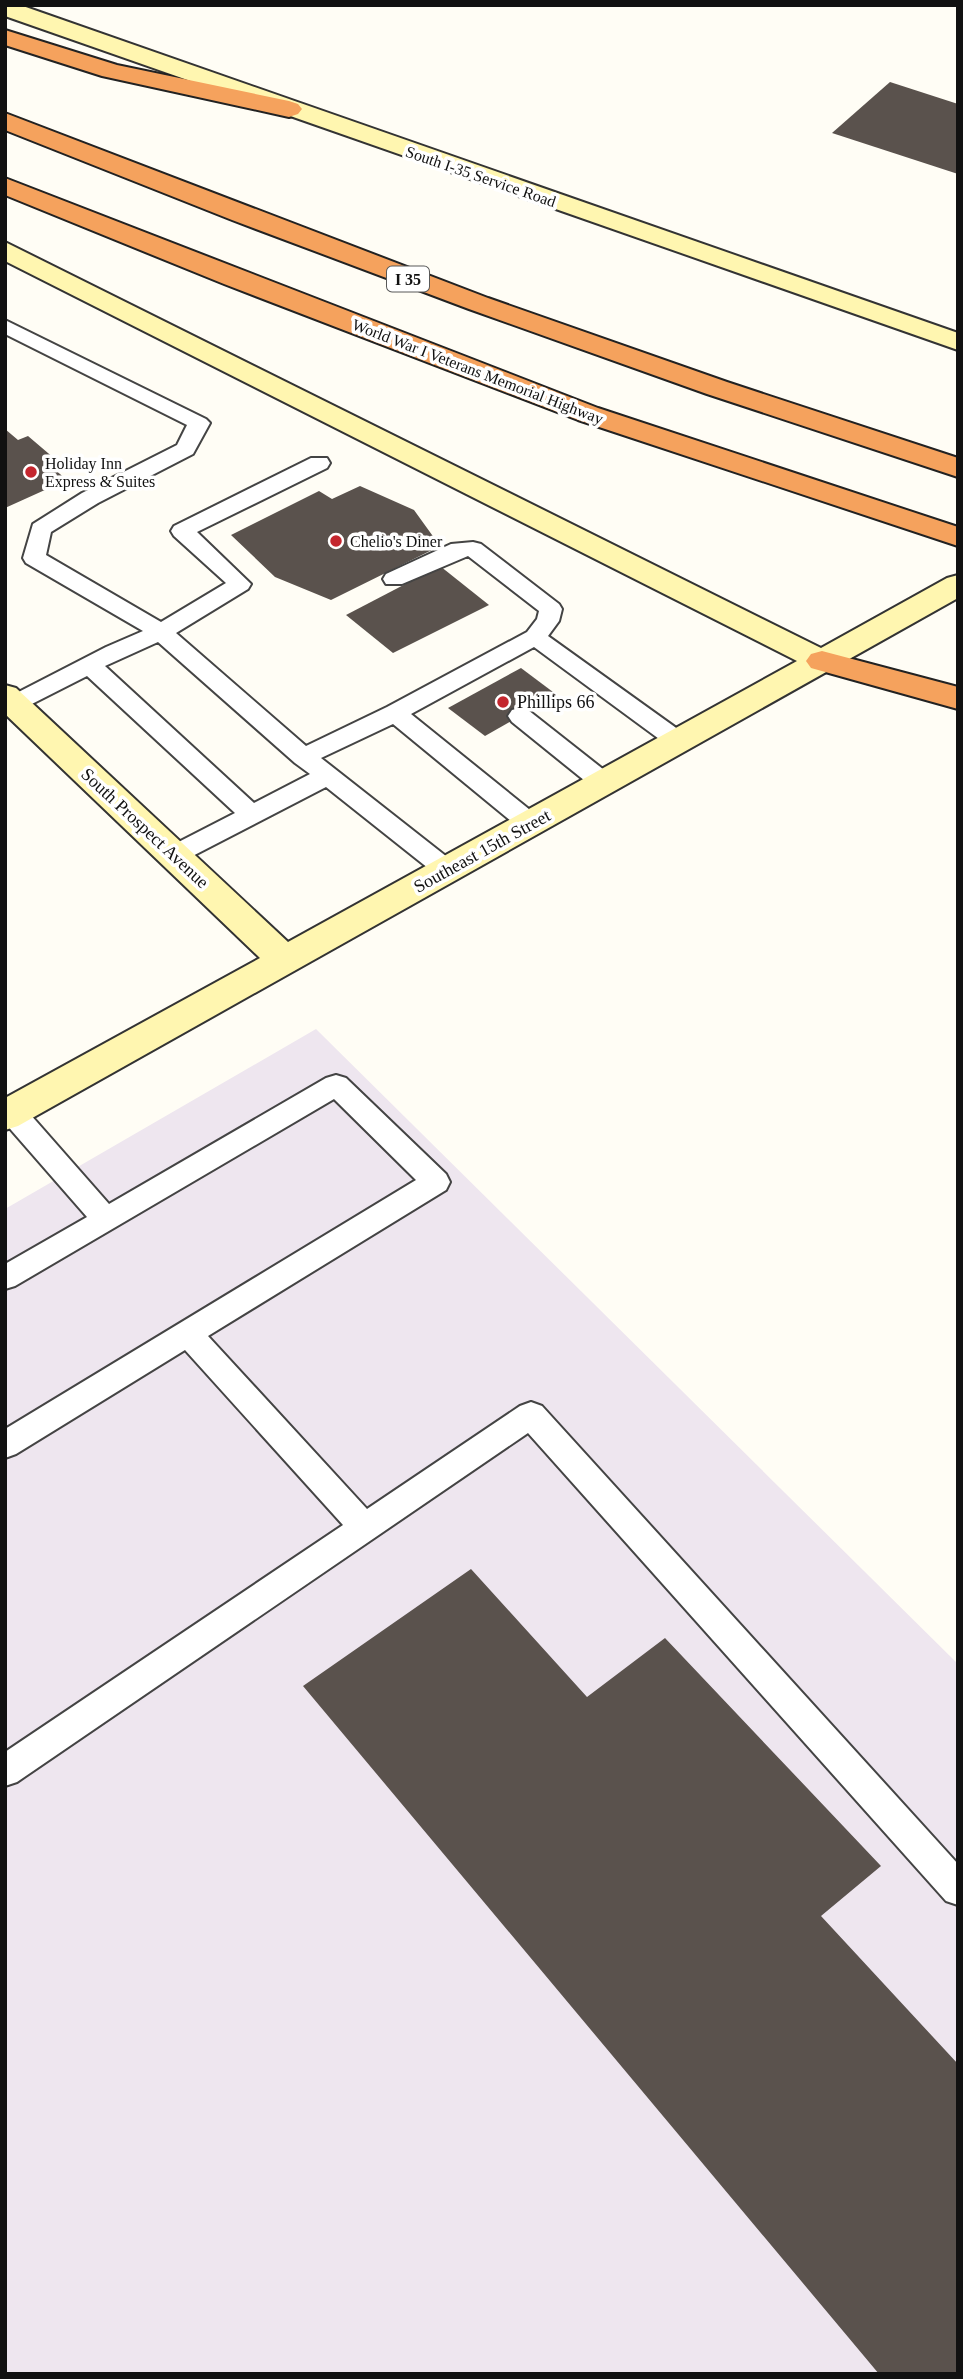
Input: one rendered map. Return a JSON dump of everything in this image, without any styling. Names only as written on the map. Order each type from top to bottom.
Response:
[{"type":"highway","points":[[5,37],[111,71],[289,109]]},
{"type":"highway","name":"I 35","points":[[5,121],[425,286],[816,422],[958,468]]},
{"type":"highway","name":"World War I Veterans Memorial Highway","points":[[5,186],[233,278],[588,414],[958,537]]},
{"type":"highway","points":[[822,661],[958,698]]},
{"type":"main road","name":"South I-35 Service Road","points":[[5,9],[958,342]]},
{"type":"main road","points":[[5,250],[822,661]]},
{"type":"main road","name":"Southeast 15th Street","points":[[8,1114],[950,589]]},
{"type":"main road","name":"South Prospect Avenue","points":[[10,699],[172,856],[285,960]]},
{"type":"lane","points":[[5,326],[198,423],[185,449],[90,498],[41,529],[34,558],[161,632],[304,757],[447,870]]},
{"type":"lane","points":[[10,699],[161,632],[240,584],[182,531],[319,463]]},
{"type":"lane","points":[[304,757],[395,713],[474,681],[535,637],[548,621],[551,609],[473,549],[459,549],[394,579]]},
{"type":"lane","points":[[535,637],[678,741]]},
{"type":"lane","points":[[89,665],[252,815]]},
{"type":"lane","points":[[395,713],[531,824]]},
{"type":"lane","points":[[520,716],[604,783]]},
{"type":"lane","points":[[172,856],[327,776]]},
{"type":"lane","points":[[5,1278],[336,1085],[436,1182],[5,1446]]},
{"type":"lane","points":[[8,1114],[105,1218]]},
{"type":"lane","points":[[189,1334],[365,1528]]},
{"type":"lane","points":[[5,1772],[531,1415],[958,1889]]},
{"type":"shaded area","points":[[316,1029],[958,1664],[958,2374],[5,2374],[5,1209]]},
{"type":"building","points":[[890,82],[958,104],[958,174],[832,133]]},
{"type":"building","name":"Holiday Inn Express & Suites","points":[[5,429],[18,440],[28,436],[55,459],[47,463],[67,480],[5,508]]},
{"type":"building","name":"Chelio's Diner","points":[[360,486],[414,510],[440,546],[331,600],[275,577],[231,535],[319,491],[332,499]]},
{"type":"building","points":[[440,566],[489,605],[393,653],[346,615]]},
{"type":"building","name":"Phillips 66","points":[[521,668],[557,695],[485,736],[448,708]]},
{"type":"building","points":[[471,1569],[587,1697],[665,1638],[881,1866],[821,1916],[958,2064],[958,2374],[879,2374],[303,1686]]},
{"type":"place","name":"Holiday Inn Express & Suites","points":[[31,472]]},
{"type":"place","name":"Chelio's Diner","points":[[336,541]]},
{"type":"place","name":"Phillips 66","points":[[503,702]]}]
